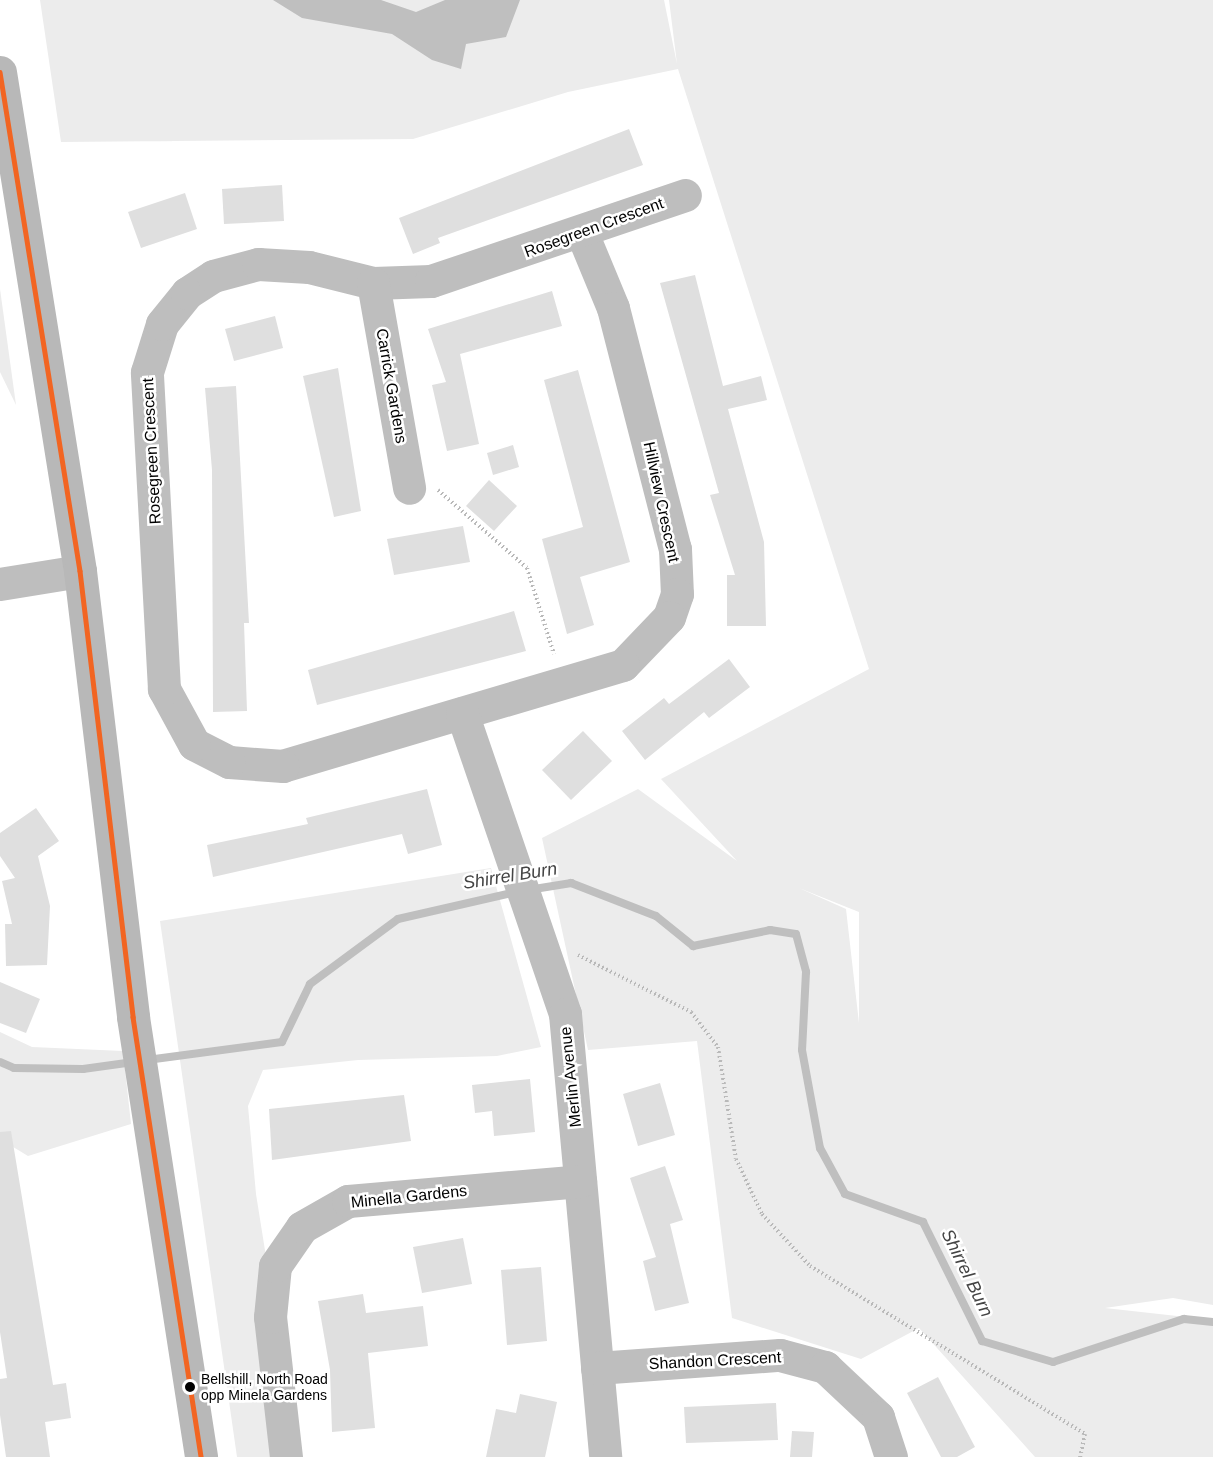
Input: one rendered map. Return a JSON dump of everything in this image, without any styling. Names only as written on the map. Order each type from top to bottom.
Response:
[{"type":"main road","points":[[0,72],[80,571],[133,1017],[201,1457]]},
{"type":"street","name":"Rosegreen Crescent","points":[[462,713],[283,766],[255,768],[194,744],[164,689],[147,372],[162,324],[187,293],[204,282],[258,264],[309,267],[373,283],[431,281],[582,233],[685,195]]},
{"type":"street","name":"Hillview Crescent","points":[[462,713],[566,686],[623,665],[669,617],[677,594],[675,549],[613,308],[582,233]]},
{"type":"street","name":"Carrick Gardens","points":[[373,283],[408,489]]},
{"type":"street","points":[[0,584],[80,571]]},
{"type":"street","name":"Merlin Avenue","points":[[462,713],[565,1014],[605,1457]]},
{"type":"street","name":"Minella Gardens","points":[[277,1456],[270,1317],[275,1266],[302,1227],[348,1201],[580,1181]]},
{"type":"street","name":"Shandon Crescent","points":[[597,1368],[780,1355],[825,1367],[878,1417],[891,1457]]},
{"type":"path","points":[[408,489],[527,568],[566,686]]},
{"type":"path","points":[[535,924],[691,1012],[718,1047],[736,1159],[762,1214],[810,1266],[1085,1434],[1080,1457]]},
{"type":"shaded area","points":[[40,0],[664,0],[677,64],[669,0],[1213,0],[1213,1305],[1173,1298],[1105,1308],[1213,1320],[1213,1457],[1035,1457],[919,1328],[861,1359],[732,1318],[697,1041],[588,1050],[542,838],[638,789],[737,861],[661,779],[869,669],[678,69],[568,92],[413,139],[61,142]],"holes":[[[799,888],[859,912],[859,1023],[846,909]]]},
{"type":"shaded area","points":[[273,0],[381,0],[416,12],[445,0],[520,0],[506,37],[466,44],[461,69],[432,60],[392,34],[302,18]]},
{"type":"shaded area","points":[[0,289],[16,405],[0,372]]},
{"type":"shaded area","points":[[491,868],[541,1047],[497,1056],[358,1060],[263,1070],[248,1106],[256,1194],[298,1457],[237,1457],[160,921]]},
{"type":"shaded area","points":[[0,1032],[32,1047],[123,1051],[131,1124],[28,1156],[0,1139]]},
{"type":"building","points":[[629,129],[643,165],[438,238],[440,243],[413,254],[399,218]]},
{"type":"building","points":[[282,185],[284,221],[224,224],[222,189]]},
{"type":"building","points":[[185,193],[197,229],[141,248],[128,212]]},
{"type":"building","points":[[695,275],[723,386],[761,376],[767,400],[728,409],[764,542],[766,626],[727,626],[727,575],[735,575],[710,495],[719,493],[660,283]]},
{"type":"building","points":[[552,291],[562,326],[460,354],[479,444],[447,451],[432,385],[446,382],[428,329]]},
{"type":"building","points":[[275,316],[283,348],[234,361],[225,329]]},
{"type":"building","points":[[338,368],[361,511],[334,517],[303,376]]},
{"type":"building","points":[[578,370],[630,562],[580,577],[594,625],[567,634],[542,539],[583,527],[544,380]]},
{"type":"building","points":[[236,386],[249,623],[244,623],[247,711],[213,712],[212,470],[205,388]]},
{"type":"building","points":[[513,445],[519,467],[493,475],[487,453]]},
{"type":"building","points":[[489,480],[517,506],[494,531],[466,506]]},
{"type":"building","points":[[463,526],[470,562],[394,575],[387,539]]},
{"type":"building","points":[[514,611],[526,651],[317,705],[308,670]]},
{"type":"building","points":[[729,659],[750,687],[709,718],[704,712],[645,760],[622,731],[664,698],[669,704]]},
{"type":"building","points":[[583,731],[612,761],[571,800],[542,770]]},
{"type":"building","points":[[427,789],[442,845],[408,854],[402,834],[213,877],[207,845],[308,824],[306,818]]},
{"type":"building","points":[[36,808],[59,841],[38,856],[50,906],[47,965],[6,966],[5,924],[12,924],[2,881],[15,878],[0,856],[0,833]]},
{"type":"building","points":[[0,982],[40,999],[26,1033],[0,1023]]},
{"type":"building","points":[[530,1079],[535,1132],[494,1136],[492,1111],[475,1113],[472,1085]]},
{"type":"building","points":[[660,1083],[675,1135],[638,1146],[623,1094]]},
{"type":"building","points":[[404,1095],[411,1141],[272,1160],[269,1109]]},
{"type":"building","points":[[11,1131],[53,1385],[66,1383],[71,1418],[45,1422],[50,1457],[6,1457],[0,1415],[0,1379],[7,1378],[0,1332],[0,1132]]},
{"type":"building","points":[[665,1166],[683,1220],[670,1224],[689,1303],[655,1311],[643,1261],[656,1257],[630,1178]]},
{"type":"building","points":[[463,1238],[472,1284],[422,1293],[413,1247]]},
{"type":"building","points":[[541,1267],[547,1341],[507,1345],[501,1270]]},
{"type":"building","points":[[363,1294],[366,1313],[423,1306],[428,1346],[368,1353],[375,1428],[332,1432],[330,1370],[318,1301]]},
{"type":"building","points":[[938,1377],[975,1447],[957,1457],[941,1457],[907,1393]]},
{"type":"building","points":[[520,1394],[557,1402],[545,1457],[486,1457],[496,1409],[516,1413]]},
{"type":"building","points":[[776,1403],[778,1440],[686,1443],[684,1407]]},
{"type":"building","points":[[792,1431],[814,1432],[812,1457],[790,1457]]},
{"type":"waterway","name":"Shirrel Burn","points":[[528,890],[571,883],[656,916],[693,946],[770,930],[796,934],[806,972],[802,1050],[820,1148],[845,1194],[923,1222],[982,1341],[1053,1362],[1184,1319],[1213,1322]]},
{"type":"waterway","name":"Shirrel Burn","points":[[147,1060],[282,1042],[310,984],[398,919],[516,892]]},
{"type":"waterway","name":"Shirrel Burn","points":[[0,1062],[14,1068],[83,1069],[134,1062]]},
{"type":"transit line","points":[[0,72],[80,571],[133,1017],[201,1457]]},
{"type":"place","name":"Bellshill, North Road opp Minela Gardens","points":[[190,1387]]}]
